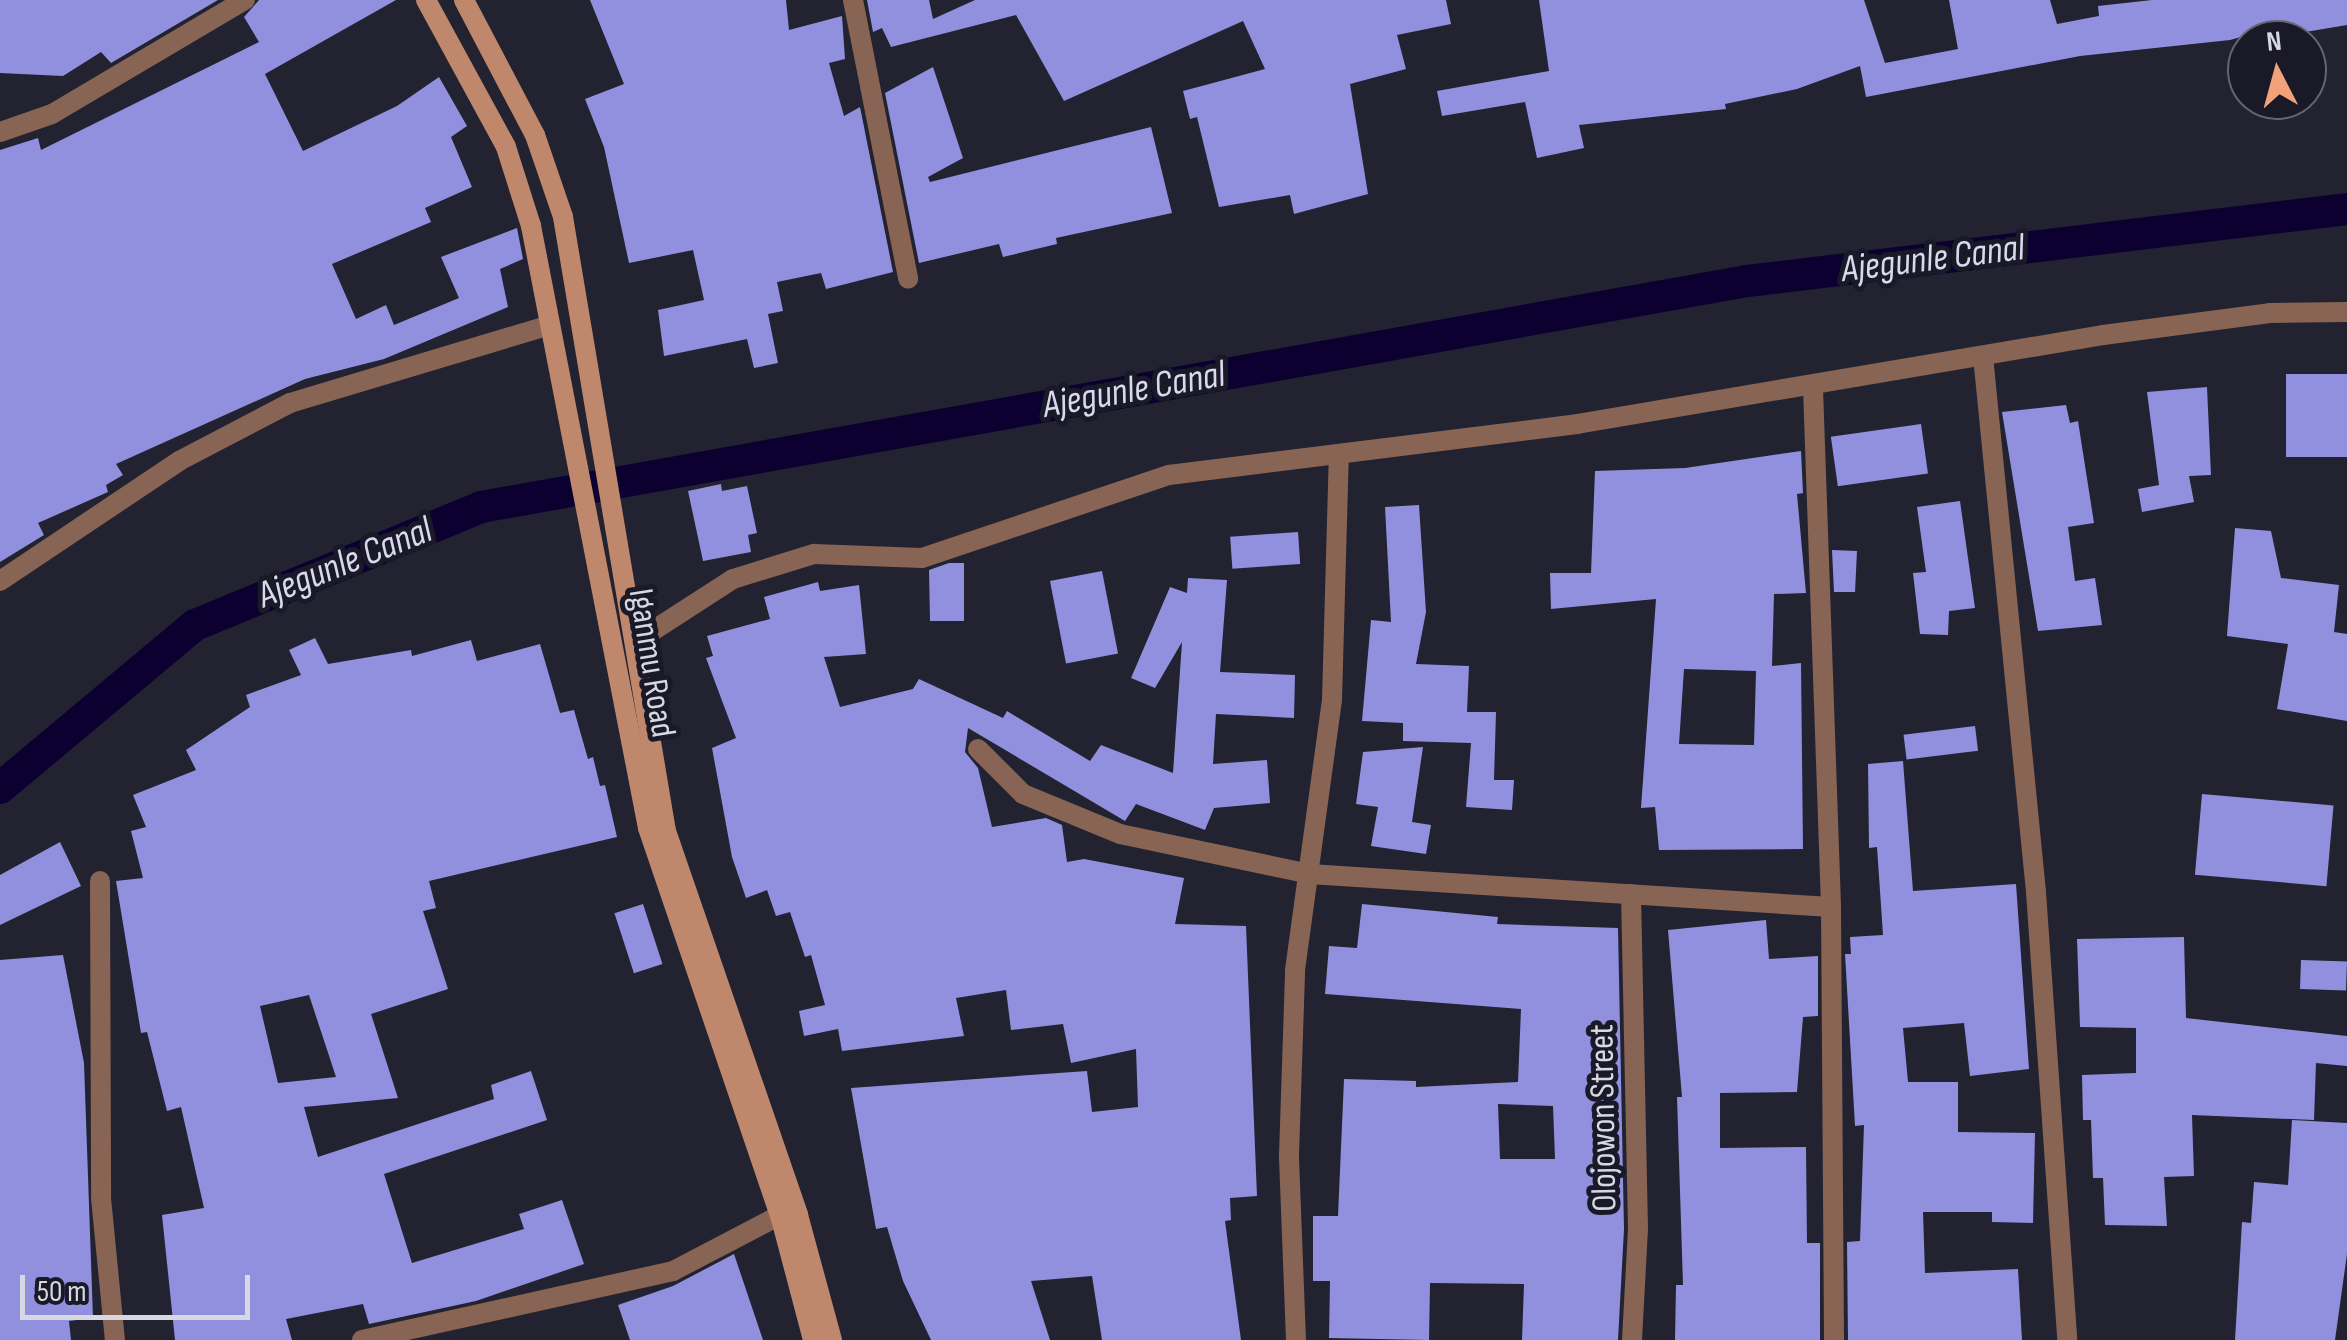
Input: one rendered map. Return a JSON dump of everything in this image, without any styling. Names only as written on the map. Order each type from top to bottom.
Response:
[{"type":"main road","name":"Iganmu Road","points":[[426,0],[506,147],[531,226],[554,368],[604,576],[609,643],[648,828],[832,1340]]},
{"type":"main road","name":"Iganmu Road","points":[[464,0],[535,135],[581,299],[587,365],[625,588],[638,641],[666,832],[789,1215],[813,1340]]},
{"type":"street","points":[[0,132],[52,114],[245,0]]},
{"type":"street","points":[[853,0],[908,279]]},
{"type":"street","points":[[638,641],[733,579],[814,554],[922,558],[1170,475],[1339,456],[1813,388],[1983,356],[2270,313],[2347,312]]},
{"type":"street","points":[[0,581],[146,481],[290,403],[547,326]]},
{"type":"street","points":[[1983,356],[2036,892],[2068,1340]]},
{"type":"street","points":[[1813,388],[1831,908],[1834,1340]]},
{"type":"street","points":[[1296,1340],[1289,1155],[1296,970],[1332,700],[1339,456]]},
{"type":"street","points":[[978,749],[1023,794],[1120,834],[1308,874],[1831,908]]},
{"type":"street","points":[[100,881],[101,1198],[115,1340]]},
{"type":"street","name":"Olojowon Street","points":[[1632,894],[1638,1229],[1632,1340]]},
{"type":"street","points":[[362,1340],[673,1271],[789,1215]]},
{"type":"building","points":[[0,0],[218,0],[111,63],[101,52],[63,76],[0,73]]},
{"type":"building","points":[[259,0],[396,0],[265,74],[303,151],[397,106],[439,77],[467,126],[451,137],[472,187],[425,208],[431,222],[332,264],[356,319],[386,305],[394,325],[459,298],[441,257],[517,228],[523,259],[500,269],[508,307],[384,359],[305,379],[116,464],[123,475],[106,485],[108,492],[38,523],[44,535],[0,562],[0,150],[38,138],[41,150],[259,42],[244,17]]},
{"type":"building","points":[[590,0],[786,0],[789,30],[842,16],[845,59],[829,63],[844,116],[860,107],[893,272],[826,289],[821,273],[777,282],[783,311],[768,314],[778,363],[754,368],[747,339],[664,356],[658,310],[704,300],[693,250],[629,263],[604,147],[585,99],[624,84]]},
{"type":"building","points":[[867,0],[929,0],[933,19],[975,0],[1446,0],[1451,24],[1397,35],[1406,69],[1350,84],[1368,194],[1294,214],[1290,195],[1219,207],[1197,117],[1190,119],[1183,91],[1265,69],[1243,21],[1064,101],[1016,15],[891,47],[882,28],[873,32]]},
{"type":"building","points":[[1539,0],[1864,0],[1885,63],[1958,49],[1949,0],[2050,0],[2057,24],[2099,16],[2098,6],[2152,0],[2347,0],[2347,25],[2327,28],[2327,20],[2227,20],[2227,40],[2080,56],[1866,97],[1860,66],[1797,89],[1725,104],[1726,109],[1579,125],[1584,148],[1537,158],[1525,102],[1442,116],[1437,91],[1549,71]]},
{"type":"building","points":[[933,67],[963,158],[928,177],[930,182],[1151,127],[1172,213],[1056,238],[1057,244],[1003,257],[999,244],[919,263],[885,93]]},
{"type":"building","points":[[2286,374],[2347,374],[2347,457],[2286,457]]},
{"type":"building","points":[[2207,387],[2211,475],[2189,476],[2194,502],[2142,512],[2138,489],[2159,485],[2147,392]]},
{"type":"building","points":[[2066,405],[2070,423],[2078,421],[2094,523],[2068,527],[2075,581],[2095,578],[2102,625],[2038,631],[2002,412]]},
{"type":"building","points":[[1921,424],[1928,474],[1838,486],[1831,437]]},
{"type":"building","points":[[1801,451],[1803,493],[1797,494],[1806,593],[1774,594],[1772,666],[1801,663],[1803,849],[1659,850],[1655,807],[1641,808],[1656,599],[1551,609],[1550,573],[1591,573],[1595,471],[1685,468]],"holes":[[[1684,669],[1756,671],[1754,745],[1679,744]]]},
{"type":"building","points":[[721,484],[722,491],[747,486],[757,533],[748,535],[751,552],[703,561],[688,491]]},
{"type":"building","points":[[1960,501],[1975,608],[1949,611],[1948,635],[1920,634],[1913,573],[1926,572],[1917,507]]},
{"type":"building","points":[[1419,505],[1426,612],[1416,664],[1469,666],[1467,712],[1496,712],[1494,780],[1514,780],[1512,810],[1466,807],[1471,743],[1403,741],[1403,723],[1362,721],[1371,620],[1391,622],[1385,507]]},
{"type":"building","points":[[2235,528],[2271,531],[2281,578],[2339,585],[2334,632],[2347,634],[2347,721],[2277,709],[2288,644],[2227,636]]},
{"type":"building","points":[[1298,532],[1300,564],[1232,569],[1230,537]]},
{"type":"building","points":[[1832,550],[1857,551],[1855,592],[1834,592]]},
{"type":"building","points":[[964,563],[964,621],[930,621],[929,570]]},
{"type":"building","points":[[1102,571],[1118,653],[1066,664],[1050,581]]},
{"type":"building","points":[[1188,578],[1227,580],[1220,672],[1295,675],[1294,718],[1216,714],[1213,764],[1267,760],[1270,803],[1214,808],[1205,830],[1136,804],[1125,821],[968,728],[965,752],[978,768],[992,827],[1046,818],[1062,825],[1067,862],[1084,859],[1184,878],[1175,924],[1246,926],[1257,1196],[1230,1198],[1231,1220],[1225,1221],[1241,1340],[1102,1340],[1092,1276],[1031,1281],[1050,1340],[931,1340],[903,1281],[887,1227],[876,1229],[851,1088],[1087,1071],[1092,1112],[1138,1107],[1136,1049],[1071,1063],[1063,1024],[1011,1030],[1006,990],[956,998],[964,1036],[842,1051],[838,1029],[804,1036],[799,1011],[825,1005],[811,955],[805,957],[790,912],[776,916],[767,890],[746,898],[732,857],[712,748],[736,738],[706,658],[713,656],[707,636],[770,619],[764,597],[818,582],[820,591],[859,585],[866,654],[824,657],[840,707],[913,689],[919,679],[1003,718],[1007,711],[1090,761],[1101,745],[1173,773],[1182,642],[1155,688],[1131,678],[1170,587],[1187,593]]},
{"type":"building","points":[[315,638],[328,664],[411,650],[412,656],[471,640],[477,661],[540,644],[560,713],[574,710],[588,759],[593,757],[600,786],[605,785],[617,837],[429,881],[436,908],[423,911],[448,989],[371,1014],[398,1098],[304,1107],[318,1157],[494,1099],[491,1085],[531,1071],[547,1120],[384,1174],[412,1263],[524,1229],[519,1214],[562,1200],[584,1264],[476,1301],[369,1324],[363,1304],[286,1319],[292,1340],[175,1340],[162,1215],[204,1208],[181,1107],[167,1111],[147,1032],[141,1033],[116,881],[143,878],[131,831],[146,827],[133,795],[196,770],[186,750],[250,707],[246,695],[301,675],[289,650]],"holes":[[[309,995],[336,1077],[278,1083],[260,1006]]]},
{"type":"building","points":[[1975,726],[1978,751],[1907,760],[1904,735]]},
{"type":"building","points":[[1423,747],[1412,822],[1431,825],[1426,854],[1371,846],[1378,807],[1356,804],[1363,752]]},
{"type":"building","points":[[1903,761],[1913,891],[2016,884],[2029,1069],[1970,1076],[1964,1023],[1903,1028],[1908,1082],[1958,1082],[1958,1132],[2035,1133],[2033,1223],[1992,1222],[1992,1212],[1923,1212],[1925,1273],[2018,1269],[2022,1340],[1848,1340],[1847,1242],[1860,1241],[1864,1125],[1855,1126],[1845,954],[1851,954],[1850,937],[1883,935],[1877,847],[1869,848],[1868,764]]},
{"type":"building","points":[[2202,794],[2333,806],[2326,886],[2195,875]]},
{"type":"building","points":[[60,842],[81,886],[0,925],[0,875]]},
{"type":"building","points":[[643,904],[662,964],[634,973],[614,913]]},
{"type":"building","points":[[1362,904],[1498,917],[1497,924],[1618,928],[1624,1229],[1618,1340],[1522,1340],[1524,1284],[1430,1283],[1429,1340],[1329,1338],[1330,1281],[1313,1281],[1313,1216],[1338,1216],[1344,1079],[1416,1081],[1416,1087],[1518,1082],[1521,1009],[1325,994],[1329,946],[1357,948]],"holes":[[[1498,1104],[1553,1106],[1555,1159],[1500,1159]]]},
{"type":"building","points":[[1766,920],[1769,959],[1818,956],[1818,1016],[1803,1017],[1797,1092],[1720,1093],[1720,1148],[1806,1147],[1807,1243],[1820,1243],[1820,1340],[1675,1340],[1676,1285],[1683,1285],[1677,1097],[1682,1097],[1668,930]]},
{"type":"building","points":[[2184,937],[2186,1018],[2347,1036],[2347,1066],[2316,1063],[2314,1120],[2192,1115],[2194,1176],[2164,1177],[2167,1226],[2105,1225],[2103,1178],[2093,1178],[2091,1120],[2083,1120],[2082,1075],[2136,1073],[2136,1028],[2080,1027],[2077,939]]},
{"type":"building","points":[[63,955],[84,1063],[93,1318],[69,1321],[71,1340],[0,1340],[0,960]]},
{"type":"building","points":[[2301,960],[2347,962],[2346,991],[2300,989]]},
{"type":"building","points":[[2292,1120],[2347,1123],[2347,1254],[2335,1340],[2235,1340],[2242,1222],[2251,1223],[2254,1182],[2288,1185]]},
{"type":"building","points":[[734,1254],[763,1340],[630,1340],[618,1305],[673,1286]]},
{"type":"waterway","name":"Ajegunle Canal","points":[[0,788],[195,625],[481,507],[1747,281],[2347,209]]}]
